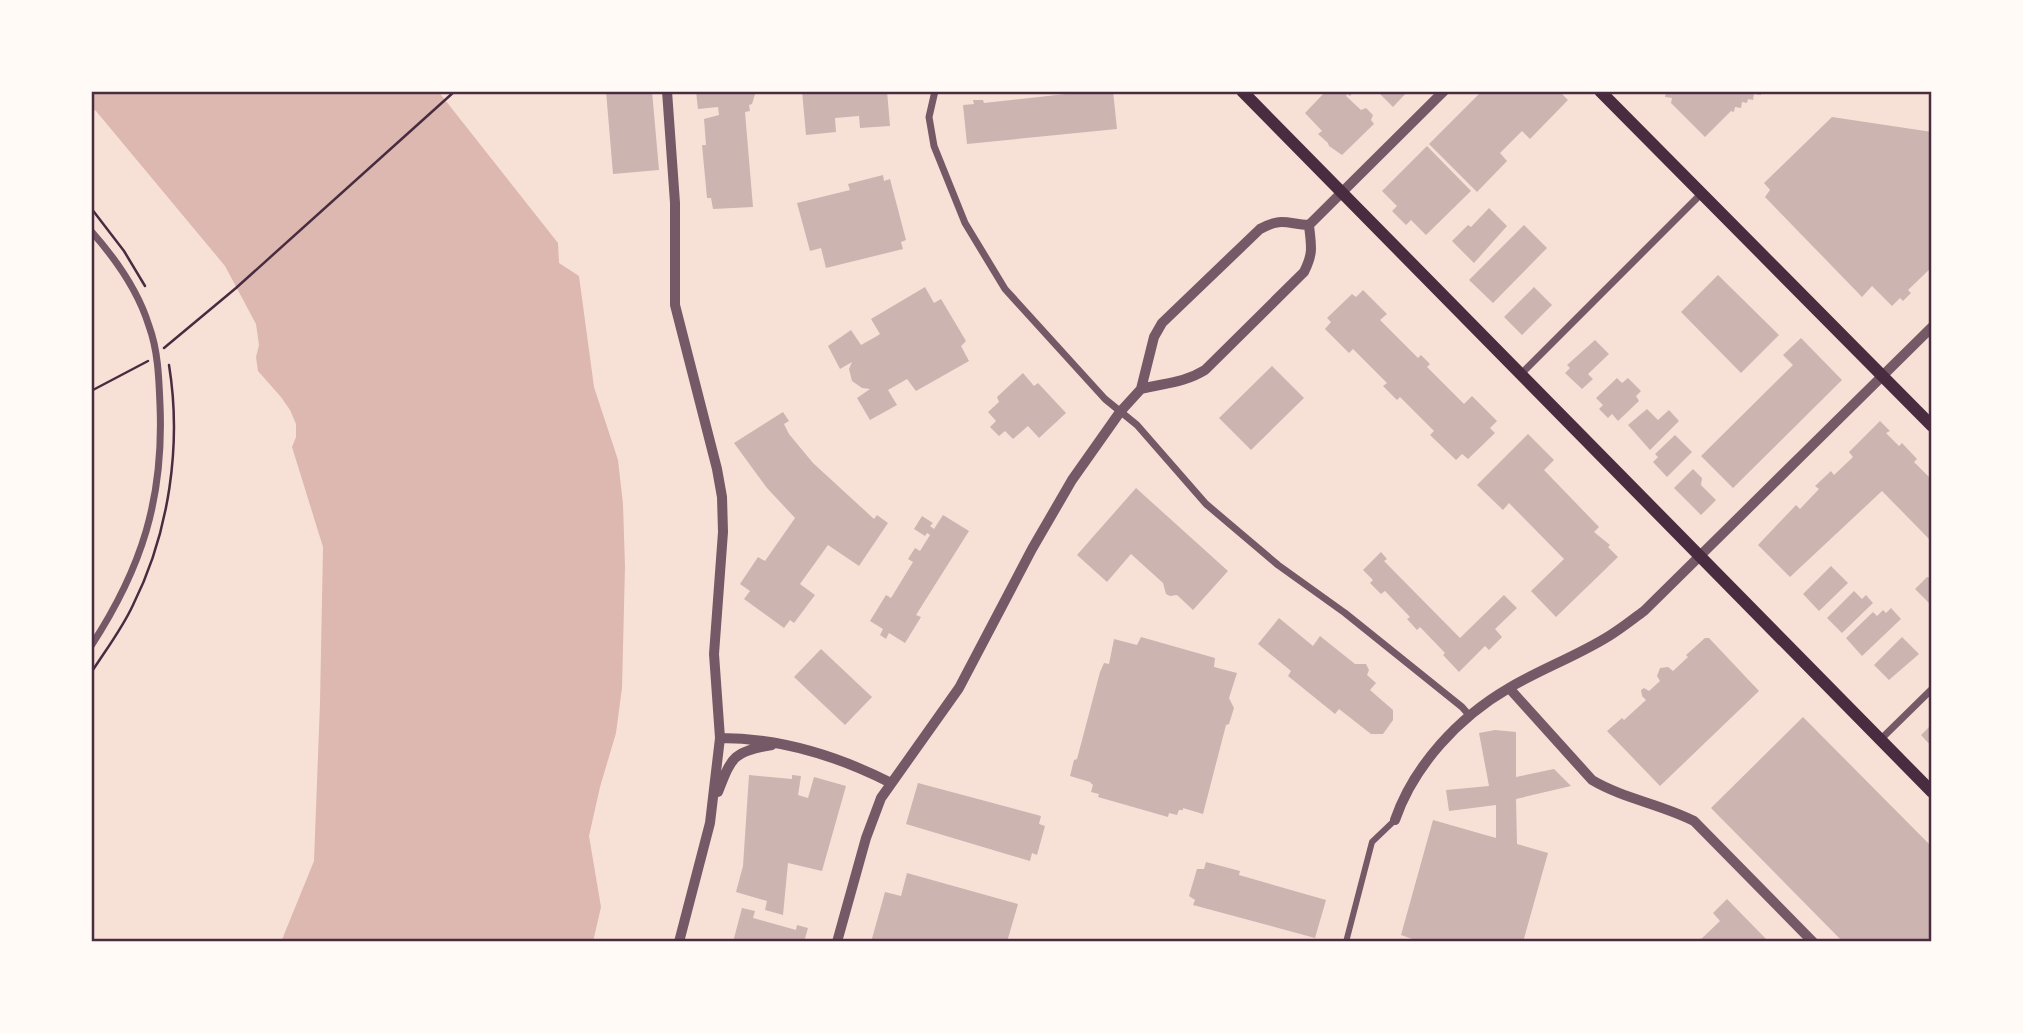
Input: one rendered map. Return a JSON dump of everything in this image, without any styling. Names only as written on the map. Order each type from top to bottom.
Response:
[{"type":"main road","points":[[1242,91],[1932,792]]},
{"type":"main road","points":[[1600,91],[1932,426]]},
{"type":"street","points":[[667,91],[676,203],[675,305],[722,497],[723,532],[714,654],[720,738],[713,804]]},
{"type":"street","points":[[935,91],[929,117],[934,146],[965,223],[1006,289],[1056,347],[1120,412],[1137,425],[1206,504],[1250,542],[1345,613],[1469,715]]},
{"type":"street","points":[[837,942],[866,838],[881,798],[959,688],[1072,480],[1120,412],[1141,390],[1163,383],[1189,380],[1205,370],[1304,272],[1311,258],[1309,225],[1444,91]]},
{"type":"street","points":[[1521,374],[1702,193]]},
{"type":"street","points":[[1141,390],[1154,337],[1162,323],[1175,310],[1260,229],[1273,222],[1287,220],[1309,225]]},
{"type":"street","points":[[91,231],[110,253],[137,296],[150,326],[159,374],[162,439],[147,533],[125,588],[91,646]]},
{"type":"street","points":[[1346,942],[1372,842],[1395,820],[1402,799],[1426,763],[1469,715],[1508,688],[1609,636],[1644,611],[1932,327]]},
{"type":"street","points":[[1508,688],[1592,780],[1608,790],[1675,811],[1694,821],[1813,942]]},
{"type":"street","points":[[1881,738],[1932,689]]},
{"type":"street","points":[[720,738],[742,738],[781,744],[861,768],[891,783]]},
{"type":"street","points":[[679,942],[713,804],[729,763],[743,751],[781,744]]},
{"type":"path","points":[[163,349],[236,288],[455,91]]},
{"type":"path","points":[[91,391],[142,366],[152,358]]},
{"type":"path","points":[[91,673],[133,606],[156,544]]},
{"type":"shaded area","points":[[91,91],[438,91],[558,243],[559,263],[579,276],[594,387],[618,460],[625,566],[622,688],[616,733],[589,836],[601,907],[593,942],[281,942],[314,861],[320,703],[323,547],[292,447],[296,437],[296,424],[281,397],[258,371],[256,357],[259,345],[256,324],[225,266],[91,108]]},
{"type":"building","points":[[606,91],[652,91],[659,170],[613,174]]},
{"type":"building","points":[[696,91],[756,91],[752,104],[749,105],[750,111],[745,112],[753,207],[713,209],[711,198],[707,198],[702,145],[706,145],[704,119],[719,115],[718,107],[698,109]]},
{"type":"building","points":[[802,91],[887,91],[890,126],[860,128],[859,116],[835,118],[836,132],[806,135]]},
{"type":"building","points":[[1113,91],[1117,129],[967,144],[963,105],[974,104],[973,100],[983,100],[984,103]]},
{"type":"building","points":[[1326,91],[1354,91],[1350,96],[1346,96],[1361,110],[1366,108],[1373,115],[1371,120],[1374,124],[1342,155],[1318,134],[1322,131],[1305,113]]},
{"type":"building","points":[[1377,91],[1408,91],[1393,107]]},
{"type":"building","points":[[1482,91],[1559,91],[1568,100],[1530,139],[1522,131],[1500,153],[1507,161],[1477,192],[1429,144]]},
{"type":"building","points":[[1666,91],[1761,91],[1761,95],[1754,94],[1753,100],[1742,102],[1741,108],[1735,107],[1734,112],[1731,111],[1705,137],[1671,103],[1672,98],[1665,97]]},
{"type":"building","points":[[1832,117],[1932,132],[1932,267],[1908,290],[1911,293],[1903,301],[1900,298],[1892,306],[1872,286],[1862,297],[1765,197],[1770,190],[1764,183]]},
{"type":"building","points":[[1427,146],[1471,191],[1426,235],[1411,220],[1406,225],[1392,211],[1397,206],[1382,191]]},
{"type":"building","points":[[883,175],[884,181],[890,179],[906,240],[901,242],[903,249],[826,268],[821,248],[810,251],[797,203],[850,190],[848,184]]},
{"type":"building","points":[[1489,208],[1507,226],[1474,263],[1452,241],[1468,225],[1471,227]]},
{"type":"building","points":[[1524,225],[1547,248],[1493,303],[1469,280]]},
{"type":"building","points":[[1718,275],[1779,335],[1741,373],[1681,312]]},
{"type":"building","points":[[925,287],[934,303],[941,299],[966,341],[961,346],[969,361],[916,391],[907,379],[888,390],[897,405],[870,420],[857,398],[870,389],[862,388],[852,381],[849,369],[852,362],[840,369],[828,346],[851,330],[861,345],[877,336],[880,334],[871,319]]},
{"type":"building","points":[[1534,287],[1552,305],[1522,335],[1504,317]]},
{"type":"building","points":[[1363,290],[1387,314],[1380,320],[1418,358],[1421,355],[1430,364],[1427,367],[1464,404],[1472,396],[1497,421],[1490,428],[1495,433],[1468,459],[1462,454],[1456,460],[1430,435],[1434,431],[1400,397],[1397,400],[1383,386],[1387,383],[1353,349],[1349,353],[1325,329],[1331,322],[1327,318],[1352,294],[1356,297]]},
{"type":"building","points":[[1801,338],[1842,380],[1733,488],[1701,456],[1793,365],[1783,355]]},
{"type":"building","points":[[1595,340],[1609,354],[1588,374],[1593,379],[1582,389],[1565,373],[1570,368],[1567,365]]},
{"type":"building","points":[[1272,366],[1304,398],[1251,450],[1219,418]]},
{"type":"building","points":[[1023,373],[1034,386],[1038,383],[1066,413],[1039,438],[1028,426],[1013,439],[1005,431],[999,436],[990,427],[996,421],[988,412],[999,402],[997,397]]},
{"type":"building","points":[[1617,378],[1622,383],[1628,378],[1641,391],[1636,396],[1639,401],[1618,421],[1612,414],[1608,418],[1599,409],[1603,405],[1596,398]]},
{"type":"building","points":[[1647,409],[1658,420],[1669,410],[1679,421],[1650,450],[1628,425]]},
{"type":"building","points":[[783,412],[789,421],[784,424],[789,434],[813,463],[874,519],[877,515],[888,523],[859,566],[828,545],[800,584],[815,595],[794,623],[790,620],[784,628],[744,599],[750,591],[740,584],[758,557],[765,561],[795,518],[767,488],[734,443]]},
{"type":"building","points":[[1880,421],[1890,431],[1886,433],[1899,446],[1902,443],[1917,459],[1914,462],[1932,480],[1932,542],[1882,491],[1790,577],[1758,545],[1796,505],[1800,509],[1819,489],[1815,486],[1831,471],[1834,475],[1853,457],[1849,452]]},
{"type":"building","points":[[1528,434],[1554,460],[1544,470],[1599,527],[1594,532],[1610,545],[1608,547],[1618,557],[1556,617],[1531,591],[1564,559],[1509,503],[1503,510],[1477,485]]},
{"type":"building","points":[[1675,435],[1692,452],[1667,477],[1653,462],[1658,457],[1655,454]]},
{"type":"building","points":[[1693,469],[1702,478],[1701,485],[1716,500],[1701,515],[1674,488]]},
{"type":"building","points":[[1136,488],[1228,571],[1193,610],[1177,595],[1166,594],[1163,583],[1131,554],[1107,582],[1077,555]]},
{"type":"building","points":[[943,515],[969,531],[916,615],[921,617],[905,643],[889,633],[886,639],[880,635],[883,629],[870,621],[886,595],[891,598],[913,562],[908,559],[915,548],[920,551],[930,535],[927,533],[925,536],[914,529],[922,516],[933,523],[930,526],[934,529]]},
{"type":"building","points":[[1381,552],[1387,559],[1384,561],[1460,638],[1504,595],[1517,608],[1495,629],[1502,637],[1489,650],[1485,646],[1459,672],[1420,627],[1417,630],[1407,619],[1410,617],[1385,591],[1381,594],[1370,583],[1373,580],[1363,570]]},
{"type":"building","points":[[1831,566],[1848,583],[1819,611],[1803,594]]},
{"type":"building","points":[[1927,577],[1932,578],[1932,606],[1915,589]]},
{"type":"building","points":[[1854,591],[1862,599],[1866,595],[1873,603],[1842,633],[1827,618]]},
{"type":"building","points":[[1891,608],[1901,619],[1862,656],[1846,638],[1873,612],[1877,616],[1883,610],[1886,613]]},
{"type":"building","points":[[1279,618],[1313,646],[1320,636],[1355,664],[1366,664],[1369,670],[1367,675],[1376,683],[1370,690],[1393,710],[1393,720],[1383,734],[1371,734],[1339,709],[1335,714],[1288,676],[1291,671],[1258,644]]},
{"type":"building","points":[[1141,637],[1215,658],[1214,667],[1237,673],[1229,698],[1234,708],[1229,724],[1226,725],[1203,814],[1183,808],[1177,815],[1169,813],[1168,817],[1098,797],[1099,794],[1091,792],[1093,785],[1090,782],[1070,776],[1100,672],[1104,663],[1109,664],[1114,639],[1137,645]]},
{"type":"building","points":[[1902,637],[1919,654],[1889,680],[1874,665]]},
{"type":"building","points":[[1705,638],[1709,638],[1759,691],[1660,786],[1607,731],[1646,700],[1641,690],[1644,688],[1649,691],[1660,681],[1657,676],[1660,668],[1668,667],[1673,671]]},
{"type":"building","points":[[821,649],[872,697],[845,725],[794,677]]},
{"type":"building","points":[[1803,717],[1932,847],[1932,942],[1843,942],[1711,808]]},
{"type":"building","points":[[1932,724],[1932,747],[1921,735]]},
{"type":"building","points":[[1495,730],[1516,732],[1516,777],[1554,769],[1571,786],[1516,799],[1517,844],[1548,853],[1523,942],[1421,942],[1401,935],[1433,820],[1496,838],[1496,805],[1449,811],[1446,790],[1489,786],[1479,733]]},
{"type":"building","points":[[749,775],[792,779],[792,775],[801,776],[798,795],[808,798],[814,777],[846,786],[822,871],[788,863],[783,915],[765,910],[767,901],[736,892],[743,866]]},
{"type":"building","points":[[918,783],[1041,816],[1039,824],[1045,826],[1037,855],[1032,853],[1030,861],[906,824]]},
{"type":"building","points":[[1206,862],[1240,871],[1239,875],[1326,900],[1315,938],[1193,905],[1195,900],[1189,896],[1197,869],[1204,869]]},
{"type":"building","points":[[907,873],[1018,904],[1007,942],[871,942],[885,892],[901,896]]},
{"type":"building","points":[[1727,899],[1769,942],[1698,942],[1720,921],[1713,913]]},
{"type":"building","points":[[742,908],[755,911],[753,918],[796,930],[797,925],[808,928],[804,942],[733,942]]}]
